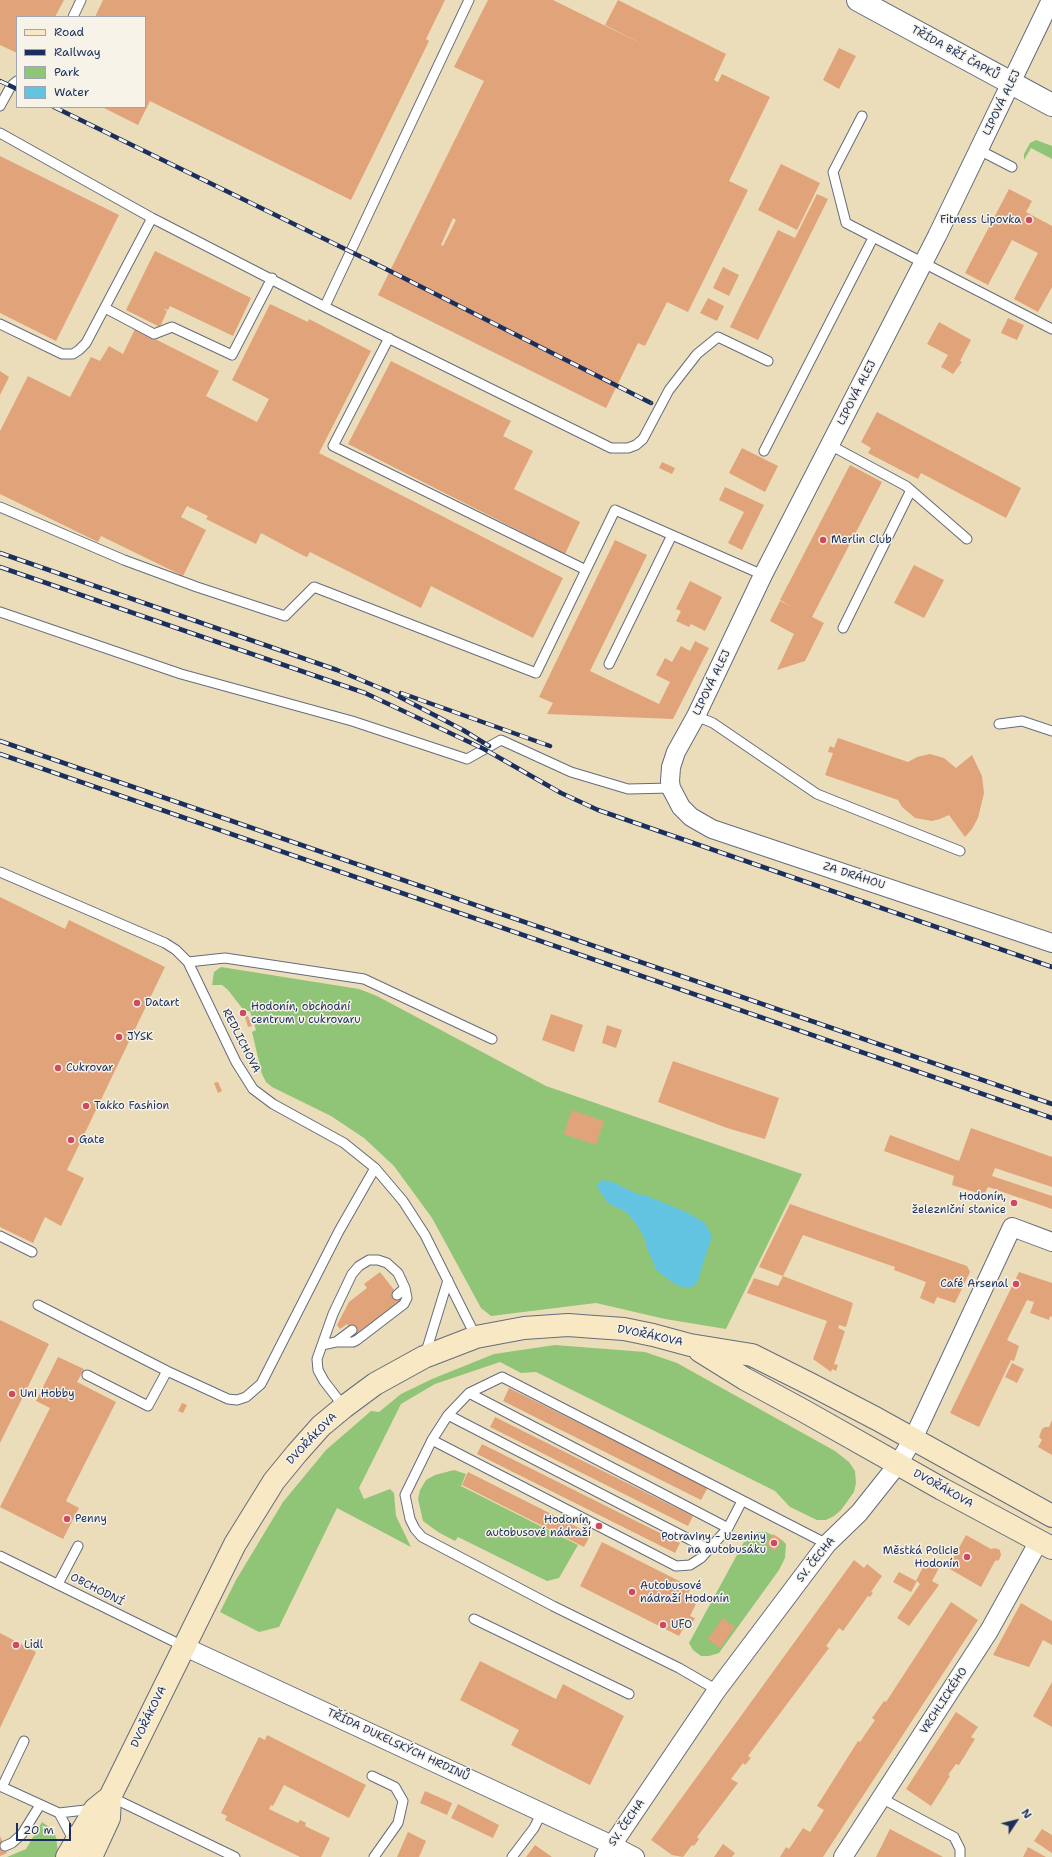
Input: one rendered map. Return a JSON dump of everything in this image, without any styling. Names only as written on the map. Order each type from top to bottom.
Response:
[{"type":"main road","name":"DVOŘÁKOVA","points":[[70,1850],[103,1803],[235,1544],[274,1481],[321,1426],[375,1384],[424,1357],[476,1337],[524,1328],[568,1325],[624,1329],[653,1334],[690,1345],[752,1355],[913,1439],[1052,1516]]},
{"type":"main road","name":"DVOŘÁKOVA","points":[[690,1345],[745,1379],[1045,1544]]},
{"type":"main road","name":"DVOŘÁKOVA","points":[[91,1857],[109,1818],[103,1803]]},
{"type":"street","name":"TŘÍDA BŘÍ ČAPKŮ","points":[[858,0],[1052,105]]},
{"type":"street","name":"LIPOVÁ ALEJ","points":[[671,788],[671,767],[676,752],[696,716],[763,576],[923,264],[1012,84],[1051,0]]},
{"type":"street","name":"ZA DRÁHOU","points":[[671,788],[681,807],[691,816],[712,829],[1052,943]]},
{"type":"street","name":"SV. ČECHA","points":[[608,1851],[717,1690],[827,1544],[859,1513],[898,1464],[913,1439],[1012,1227],[1052,1242]]},
{"type":"street","name":"VRCHLICKÉHO","points":[[843,1857],[1045,1544]]},
{"type":"street","name":"TŘÍDA DUKELSKÝCH HRDINŮ","points":[[183,1646],[542,1812],[608,1851],[635,1857]]},
{"type":"lane","points":[[74,16],[82,0]]},
{"type":"lane","points":[[325,306],[469,0]]},
{"type":"lane","points":[[0,106],[11,86],[16,82]]},
{"type":"lane","points":[[862,116],[833,172],[846,223],[923,264],[1052,329]]},
{"type":"lane","points":[[0,133],[152,218],[611,448],[620,450],[636,445],[643,439],[669,390],[697,354],[718,337],[768,361]]},
{"type":"lane","points":[[979,150],[1012,167]]},
{"type":"lane","points":[[0,324],[62,354],[68,355],[79,350],[86,343],[152,218]]},
{"type":"lane","points":[[764,451],[873,238]]},
{"type":"lane","points":[[104,308],[154,334],[172,327],[232,355],[272,278]]},
{"type":"lane","points":[[389,338],[333,446],[586,570]]},
{"type":"lane","points":[[830,445],[906,486],[967,539]]},
{"type":"lane","points":[[843,628],[911,490]]},
{"type":"lane","points":[[0,507],[124,560],[197,587],[285,616],[314,587],[536,673],[615,510],[763,576]]},
{"type":"lane","points":[[609,664],[672,535]]},
{"type":"lane","points":[[0,612],[181,674],[352,721],[467,759],[501,740],[571,772],[628,789],[671,788]]},
{"type":"lane","points":[[696,716],[713,723],[817,794],[960,851]]},
{"type":"lane","points":[[999,724],[1022,721],[1052,731]]},
{"type":"lane","name":"REDLICHOVA","points":[[0,872],[165,943],[176,950],[188,962],[236,1062],[253,1089],[273,1104],[344,1143],[375,1168],[403,1201],[425,1235],[476,1337]]},
{"type":"lane","points":[[188,962],[225,958],[364,979],[492,1040]]},
{"type":"lane","points":[[38,1305],[167,1371],[228,1400],[237,1400],[246,1397],[255,1391],[261,1384],[339,1231],[375,1168]]},
{"type":"lane","points":[[0,1236],[32,1252]]},
{"type":"lane","points":[[322,1345],[336,1342],[353,1342],[357,1340],[406,1301],[405,1288],[398,1273],[387,1263],[378,1260],[369,1260],[359,1266],[352,1274],[333,1314],[317,1359],[318,1370],[324,1381],[344,1407]]},
{"type":"lane","points":[[424,1357],[448,1280]]},
{"type":"lane","points":[[397,1294],[405,1288]]},
{"type":"lane","points":[[336,1342],[352,1330]]},
{"type":"lane","points":[[87,1376],[148,1406],[167,1371]]},
{"type":"lane","points":[[717,1690],[679,1668],[553,1606],[422,1537],[415,1529],[410,1519],[406,1496],[432,1440],[448,1415],[470,1393],[502,1377],[742,1501],[787,1522],[827,1544]]},
{"type":"lane","points":[[470,1393],[728,1528]]},
{"type":"lane","points":[[448,1415],[708,1549]]},
{"type":"lane","points":[[432,1440],[676,1566],[690,1565],[701,1558],[728,1528],[742,1501]]},
{"type":"lane","points":[[58,1584],[78,1546]]},
{"type":"lane","name":"OBCHODNÍ","points":[[0,1556],[183,1646]]},
{"type":"lane","points":[[474,1619],[629,1694]]},
{"type":"lane","points":[[24,1741],[1,1787],[59,1813],[103,1803],[236,1857]]},
{"type":"lane","points":[[372,1776],[395,1787],[403,1800],[398,1823],[374,1857]]},
{"type":"lane","points":[[881,1798],[954,1837],[960,1848],[960,1857]]},
{"type":"lane","points":[[5,1846],[12,1843],[22,1834],[40,1805]]},
{"type":"lane","points":[[512,1857],[534,1828],[542,1812]]},
{"type":"lane","points":[[59,1813],[70,1850]]},
{"type":"green space","points":[[1036,140],[1052,146],[1052,159],[1031,148],[1024,160],[1024,154],[1030,143]]},
{"type":"green space","points":[[221,967],[359,989],[377,996],[546,1086],[802,1174],[726,1329],[665,1319],[596,1303],[491,1316],[481,1308],[432,1218],[394,1166],[364,1138],[331,1116],[272,1087],[266,1082],[262,1074],[252,1032],[256,1030],[250,1011],[245,1012],[228,990],[222,985],[212,985],[214,972]]},
{"type":"green space","points":[[555,1345],[645,1352],[677,1363],[835,1451],[849,1462],[855,1471],[856,1483],[854,1492],[841,1510],[834,1516],[826,1520],[817,1520],[790,1507],[775,1491],[536,1372],[521,1373],[500,1362],[435,1384],[401,1404],[359,1488],[364,1499],[390,1489],[394,1493],[396,1516],[411,1547],[337,1508],[279,1627],[259,1632],[220,1612],[236,1580],[283,1502],[326,1450],[371,1411],[379,1412],[401,1394],[432,1379],[494,1354]]},
{"type":"green space","points":[[454,1470],[466,1474],[461,1486],[578,1545],[559,1578],[547,1581],[458,1537],[455,1541],[438,1532],[423,1521],[418,1499],[420,1490],[426,1480],[435,1475]]},
{"type":"green space","points":[[758,1532],[766,1532],[782,1540],[786,1544],[785,1558],[779,1570],[719,1653],[709,1656],[701,1656],[693,1650],[689,1643],[744,1542],[750,1536]]},
{"type":"green space","points":[[42,1822],[52,1829],[56,1837],[58,1852],[56,1857],[7,1857],[26,1849]]},
{"type":"water","points":[[602,1180],[613,1182],[637,1194],[645,1195],[688,1213],[705,1223],[712,1236],[697,1283],[690,1288],[678,1286],[657,1271],[648,1251],[644,1237],[635,1222],[626,1212],[608,1203],[598,1188],[598,1184]]},
{"type":"building","points":[[0,0],[64,0],[56,16],[16,16],[16,53],[0,45]]},
{"type":"building","points":[[103,0],[445,0],[426,39],[429,41],[351,200],[150,101],[138,125],[104,108],[146,108],[146,16],[95,16]]},
{"type":"building","points":[[488,0],[553,0],[648,47],[605,25],[618,0],[726,54],[714,80],[718,82],[722,74],[770,97],[729,181],[748,190],[688,312],[667,302],[645,346],[638,343],[606,408],[378,295],[484,81],[454,67]],"holes":[[[453,218],[456,220],[443,246],[441,245]]]},
{"type":"building","points":[[839,48],[856,56],[839,89],[823,80]]},
{"type":"building","points":[[0,156],[119,215],[56,341],[0,313]]},
{"type":"building","points":[[781,164],[820,183],[797,230],[758,210]]},
{"type":"building","points":[[1009,189],[1032,201],[1026,212],[1052,226],[1052,287],[1038,312],[1014,299],[1038,253],[1012,240],[988,285],[965,273]]},
{"type":"building","points":[[817,194],[828,199],[758,340],[730,327],[778,230],[795,238]]},
{"type":"building","points":[[155,251],[251,298],[233,336],[170,306],[168,310],[163,308],[167,311],[160,327],[126,310]]},
{"type":"building","points":[[723,267],[739,275],[729,296],[713,288]]},
{"type":"building","points":[[708,298],[724,306],[717,321],[700,313]]},
{"type":"building","points":[[270,304],[308,322],[309,319],[371,351],[319,453],[563,578],[533,638],[431,586],[421,608],[310,552],[307,557],[304,556],[261,533],[256,544],[206,519],[208,516],[187,506],[181,517],[206,530],[183,576],[101,536],[98,542],[0,494],[0,431],[28,376],[70,397],[91,357],[100,361],[109,346],[123,354],[135,329],[219,371],[206,396],[257,422],[269,399],[232,380]]},
{"type":"building","points":[[1008,318],[1024,325],[1017,340],[1001,333]]},
{"type":"building","points":[[939,322],[971,340],[960,361],[962,362],[953,374],[941,367],[948,355],[927,344]]},
{"type":"building","points":[[391,361],[511,421],[503,436],[533,451],[514,489],[580,522],[565,554],[348,444]]},
{"type":"building","points":[[0,371],[9,377],[0,395]]},
{"type":"building","points":[[877,412],[1021,488],[1006,518],[921,473],[918,479],[868,453],[871,448],[861,442]]},
{"type":"building","points":[[742,448],[778,466],[765,492],[729,473]]},
{"type":"building","points":[[662,462],[675,468],[672,474],[659,468]]},
{"type":"building","points":[[850,465],[882,482],[812,617],[824,623],[805,661],[777,670],[794,634],[770,621],[780,601],[792,607],[780,600]]},
{"type":"building","points":[[725,487],[764,505],[742,550],[728,543],[744,512],[719,500]]},
{"type":"building","points":[[615,540],[647,555],[590,671],[659,704],[670,682],[656,675],[665,658],[672,662],[681,646],[690,651],[695,641],[709,648],[673,719],[547,714],[553,703],[539,697]]},
{"type":"building","points":[[914,565],[944,580],[924,618],[894,603]]},
{"type":"building","points":[[690,581],[722,597],[705,631],[691,624],[689,627],[676,621],[681,611],[676,609]]},
{"type":"building","points":[[838,738],[908,762],[917,757],[930,754],[944,758],[956,768],[972,755],[982,776],[984,793],[978,818],[972,829],[965,837],[949,815],[932,821],[915,818],[902,807],[898,800],[825,775],[833,753],[828,752],[830,746],[834,748]]},
{"type":"building","name":"Cukrovar","points":[[0,897],[65,929],[69,920],[165,967],[67,1170],[84,1178],[61,1226],[45,1217],[33,1243],[0,1227]]},
{"type":"building","points":[[551,1014],[583,1025],[574,1052],[542,1040]]},
{"type":"building","points":[[248,1016],[252,1026],[248,1027],[245,1017]]},
{"type":"building","points":[[607,1025],[622,1030],[616,1048],[602,1043]]},
{"type":"building","points":[[673,1061],[779,1098],[765,1139],[727,1128],[658,1102]]},
{"type":"building","points":[[218,1082],[222,1091],[218,1093],[214,1083]]},
{"type":"building","points":[[572,1110],[604,1121],[596,1145],[564,1134]]},
{"type":"building","points":[[971,1128],[1052,1157],[1052,1187],[995,1168],[992,1176],[1052,1196],[1052,1209],[988,1187],[984,1195],[952,1185],[954,1176],[884,1151],[890,1135],[959,1161]]},
{"type":"building","points":[[790,1204],[967,1266],[970,1272],[955,1303],[937,1297],[934,1304],[920,1298],[926,1282],[894,1270],[895,1267],[803,1235],[783,1276],[759,1267]]},
{"type":"building","points":[[380,1272],[402,1300],[356,1336],[347,1324],[340,1329],[337,1325],[349,1302],[367,1288],[364,1284]]},
{"type":"building","points":[[1019,1272],[1052,1283],[1052,1317],[1050,1316],[1049,1320],[1030,1313],[1034,1302],[1027,1300],[1007,1340],[1019,1346],[1014,1361],[1011,1360],[979,1427],[950,1413]]},
{"type":"building","points":[[783,1276],[853,1303],[846,1327],[839,1325],[838,1328],[845,1331],[834,1364],[838,1365],[836,1371],[832,1369],[831,1372],[813,1359],[827,1321],[747,1293],[754,1278],[778,1286]]},
{"type":"building","name":"Uni Hobby","points":[[0,1320],[49,1344],[0,1443]]},
{"type":"building","points":[[58,1357],[84,1369],[77,1382],[116,1402],[66,1501],[79,1508],[63,1539],[0,1507],[50,1408],[36,1401]]},
{"type":"building","points":[[1012,1363],[1024,1369],[1017,1383],[1005,1377]]},
{"type":"building","points":[[509,1388],[708,1487],[701,1500],[503,1401]]},
{"type":"building","points":[[182,1403],[187,1405],[183,1413],[178,1411]]},
{"type":"building","points":[[495,1417],[693,1516],[688,1526],[490,1427]]},
{"type":"building","points":[[1052,1420],[1052,1455],[1038,1447],[1042,1440],[1039,1437],[1042,1429],[1049,1427]]},
{"type":"building","points":[[482,1444],[680,1543],[675,1553],[477,1454]]},
{"type":"building","points":[[468,1472],[591,1534],[584,1547],[462,1485]]},
{"type":"building","name":"Potraviny - Uzeniny na autobusáku","points":[[773,1534],[782,1540],[775,1551],[766,1545]]},
{"type":"building","points":[[966,1535],[991,1549],[995,1548],[1000,1550],[1001,1555],[999,1560],[995,1561],[981,1587],[948,1568]]},
{"type":"building","name":"Autobusové nádraží Hodonín","points":[[602,1542],[691,1587],[686,1599],[696,1604],[690,1616],[695,1618],[693,1622],[688,1620],[679,1636],[580,1586]]},
{"type":"building","points":[[854,1560],[864,1568],[867,1564],[882,1576],[871,1592],[873,1593],[870,1597],[868,1596],[843,1631],[839,1628],[826,1646],[829,1648],[748,1756],[751,1758],[745,1765],[743,1763],[731,1779],[738,1783],[697,1837],[699,1839],[694,1846],[692,1845],[683,1857],[672,1855],[651,1840]]},
{"type":"building","points":[[926,1561],[939,1568],[932,1581],[939,1585],[909,1626],[897,1618],[920,1584],[917,1581],[911,1592],[893,1582],[899,1572],[916,1581]]},
{"type":"building","points":[[951,1602],[978,1620],[823,1857],[780,1857],[786,1847],[789,1849],[803,1828],[810,1832],[824,1810],[817,1806],[858,1741],[860,1742],[875,1720],[872,1718],[884,1701],[886,1702]]},
{"type":"building","points":[[1021,1603],[1052,1621],[1052,1645],[1043,1640],[1029,1667],[993,1655]]},
{"type":"building","points":[[723,1618],[735,1627],[720,1648],[708,1639]]},
{"type":"building","points":[[0,1633],[36,1652],[0,1728]]},
{"type":"building","points":[[480,1661],[556,1699],[563,1684],[624,1716],[590,1785],[511,1745],[519,1730],[460,1700]]},
{"type":"building","points":[[1052,1682],[1052,1727],[1033,1716]]},
{"type":"building","points":[[956,1712],[978,1727],[971,1737],[975,1739],[959,1765],[956,1764],[948,1775],[950,1776],[931,1806],[906,1789]]},
{"type":"building","points":[[267,1735],[366,1785],[349,1818],[284,1785],[273,1806],[271,1805],[269,1809],[298,1823],[300,1820],[306,1823],[305,1826],[330,1838],[321,1857],[300,1857],[225,1820],[227,1816],[221,1813],[259,1737],[265,1740]]},
{"type":"building","points":[[425,1791],[452,1803],[447,1815],[420,1803]]},
{"type":"building","points":[[458,1804],[499,1825],[493,1838],[451,1818]]},
{"type":"building","points":[[890,1829],[943,1857],[876,1857]]},
{"type":"building","points":[[1042,1829],[1052,1835],[1052,1853],[1034,1841]]},
{"type":"building","points":[[408,1832],[426,1841],[419,1857],[397,1857]]},
{"type":"building","points":[[0,1836],[7,1853],[0,1856]]},
{"type":"building","points":[[723,1844],[735,1853],[732,1857],[714,1857]]},
{"type":"building","points":[[535,1845],[552,1857],[526,1857]]},
{"type":"building","points":[[1028,1847],[1046,1857],[1023,1857]]},
{"type":"railway","points":[[0,81],[16,89]]},
{"type":"railway","points":[[56,108],[382,267],[651,403]]},
{"type":"railway","points":[[0,553],[337,670],[392,693],[463,730],[489,746]]},
{"type":"railway","points":[[0,567],[365,693],[484,749],[561,793],[598,810],[1052,967]]},
{"type":"railway","points":[[401,693],[550,746]]},
{"type":"railway","points":[[0,741],[1052,1104]]},
{"type":"railway","points":[[0,754],[1052,1118]]},
{"type":"place","name":"Fitness Lipovka","points":[[1029,220]]},
{"type":"place","name":"Merlin Club","points":[[823,540]]},
{"type":"place","name":"Datart","points":[[137,1003]]},
{"type":"place","name":"Hodonín, obchodní centrum u cukrovaru","points":[[243,1013]]},
{"type":"place","name":"JYSK","points":[[119,1037]]},
{"type":"place","name":"Cukrovar","points":[[58,1068]]},
{"type":"place","name":"Takko Fashion","points":[[86,1106]]},
{"type":"place","name":"Gate","points":[[71,1140]]},
{"type":"place","name":"Hodonín, železniční stanice","points":[[1014,1203]]},
{"type":"place","name":"Café Arsenal","points":[[1016,1284]]},
{"type":"place","name":"Uni Hobby","points":[[12,1394]]},
{"type":"place","name":"Penny","points":[[67,1519]]},
{"type":"place","name":"Hodonín, autobusové nádraží","points":[[599,1526]]},
{"type":"place","name":"Potraviny - Uzeniny na autobusáku","points":[[774,1543]]},
{"type":"place","name":"Městká Policie Hodonín","points":[[967,1557]]},
{"type":"place","name":"Autobusové nádraží Hodonín","points":[[632,1592]]},
{"type":"place","name":"UFO","points":[[663,1625]]},
{"type":"place","name":"Lidl","points":[[16,1645]]}]
